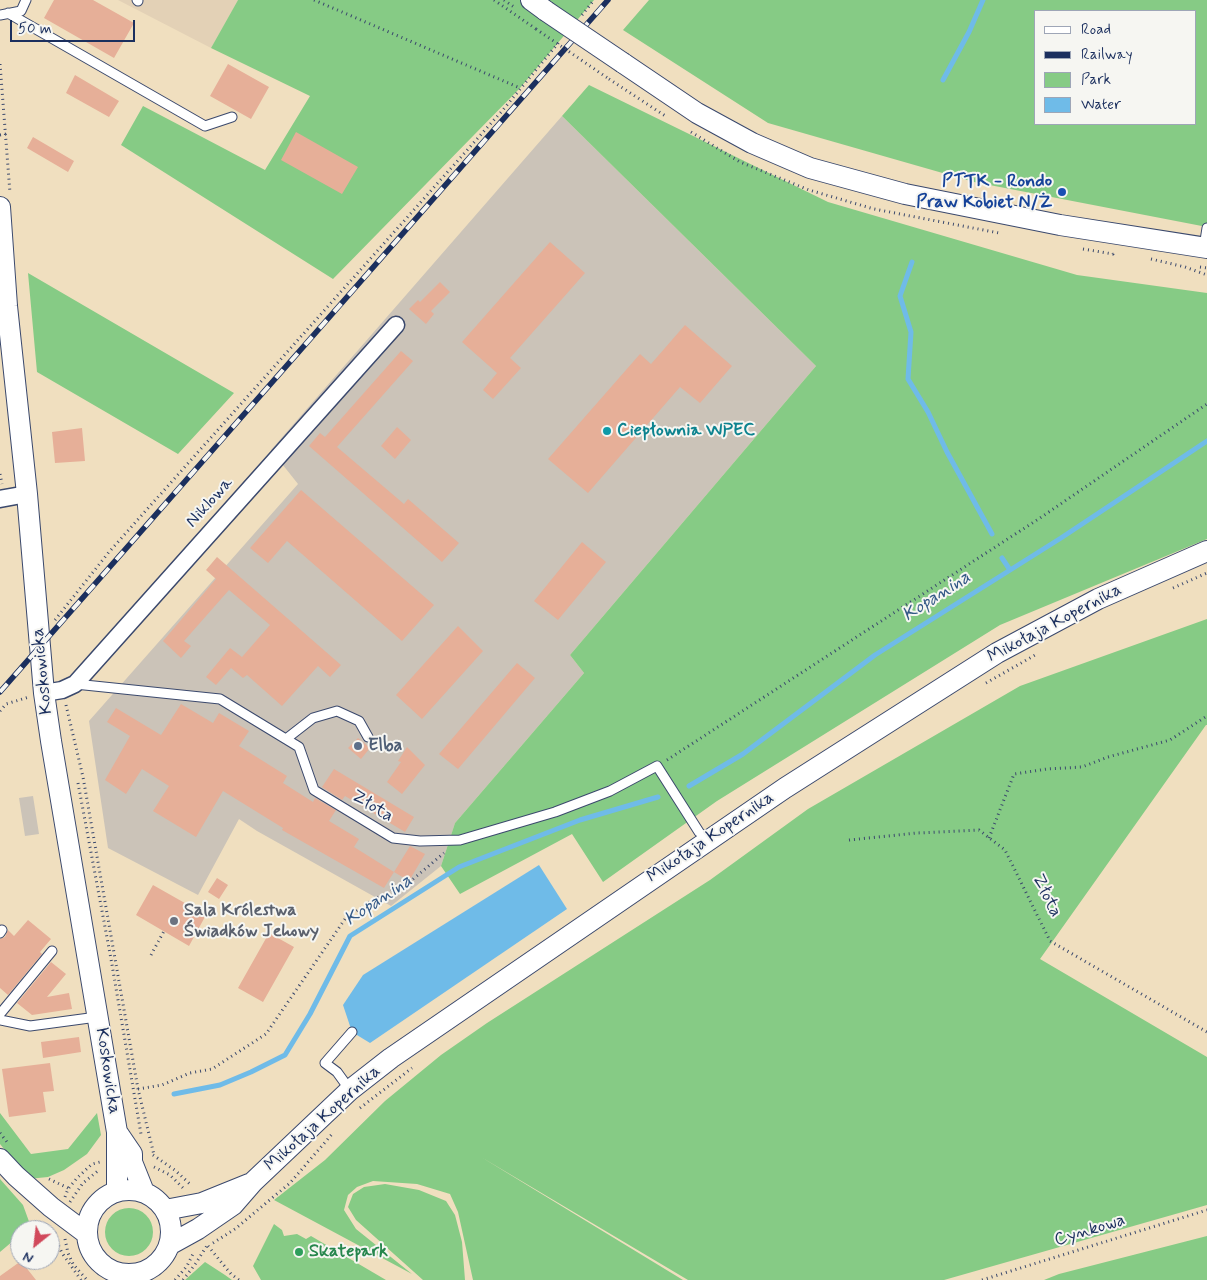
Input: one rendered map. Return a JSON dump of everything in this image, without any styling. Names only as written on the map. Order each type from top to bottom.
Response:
[{"type":"street","points":[[538,6],[697,113],[752,143],[810,168],[915,196],[1060,225],[1206,241]]},
{"type":"street","name":"Koskowicka","points":[[0,207],[3,304],[27,494],[39,640],[54,691],[51,741],[117,1132],[131,1150],[132,1162],[144,1192]]},
{"type":"street","name":"Niklowa","points":[[54,691],[396,325]]},
{"type":"street","points":[[0,499],[27,494]]},
{"type":"street","name":"Mikołaja Kopernika","points":[[169,1245],[198,1229],[232,1206],[253,1182],[350,1090],[391,1058],[785,788],[997,653],[1098,599],[1207,551]]},
{"type":"street","points":[[117,1191],[131,1150]]},
{"type":"street","points":[[0,1159],[30,1188],[60,1208],[86,1234]]},
{"type":"street","name":"Mikołaja Kopernika","points":[[165,1210],[202,1203],[253,1182]]},
{"type":"street","points":[[117,1191],[144,1192],[156,1199],[165,1210],[170,1223],[171,1237],[168,1250],[160,1262],[143,1276],[121,1274],[116,1276],[97,1260],[90,1248],[86,1234],[88,1220],[94,1208],[104,1198],[117,1191]]},
{"type":"street","points":[[60,1208],[94,1208]]},
{"type":"lane","points":[[4,14],[21,11],[26,0]]},
{"type":"lane","points":[[4,14],[205,126],[232,117]]},
{"type":"lane","name":"Złota","points":[[54,691],[220,699],[299,747],[314,790],[392,838],[420,841],[460,840],[555,812],[610,791],[657,766]]},
{"type":"lane","points":[[286,739],[312,718],[337,711],[359,721],[368,736]]},
{"type":"lane","points":[[657,766],[699,832],[708,840]]},
{"type":"lane","points":[[0,1014],[52,951]]},
{"type":"lane","points":[[0,1020],[30,1026],[98,1017]]},
{"type":"lane","points":[[350,1090],[337,1072],[325,1064],[352,1032]]},
{"type":"path","points":[[314,0],[520,88]]},
{"type":"path","points":[[494,0],[609,79]]},
{"type":"path","points":[[579,18],[594,0]]},
{"type":"path","points":[[39,640],[110,552],[502,112],[562,39]]},
{"type":"path","points":[[0,135],[6,134]]},
{"type":"path","points":[[657,766],[1040,518],[1207,404]]},
{"type":"path","points":[[1171,589],[1207,573]]},
{"type":"path","points":[[981,687],[1040,653]]},
{"type":"path","points":[[0,711],[6,704],[54,691]]},
{"type":"path","points":[[54,691],[65,714],[74,760]]},
{"type":"path","points":[[54,691],[83,777],[138,1089],[154,1155],[131,1150],[92,1164],[68,1188],[60,1208],[54,1236],[62,1253],[81,1280]]},
{"type":"path","points":[[989,838],[1014,774],[1047,769],[1082,768],[1108,757],[1170,740],[1207,716]]},
{"type":"path","points":[[77,778],[107,934],[131,1150]]},
{"type":"path","name":"Złota","points":[[849,840],[917,833],[979,830],[1005,850],[1050,940],[1207,1032]]},
{"type":"path","points":[[138,1089],[162,1084],[190,1073],[212,1069],[266,1034],[345,919],[370,901],[412,880],[460,840]]},
{"type":"path","points":[[151,955],[164,931]]},
{"type":"path","points":[[354,1112],[420,1062]]},
{"type":"path","points":[[183,1280],[208,1246],[235,1229],[290,1183],[334,1132]]},
{"type":"path","name":"Cynkowa","points":[[982,1280],[1207,1210]]},
{"type":"path","points":[[203,1242],[210,1238]]},
{"type":"path","points":[[208,1246],[231,1274],[239,1280]]},
{"type":"path","points":[[175,1280],[188,1266],[193,1256]]},
{"type":"shaded area","points":[[118,0],[238,0],[211,48]]},
{"type":"shaded area","points":[[562,116],[816,366],[570,655],[584,673],[455,823],[441,866],[391,906],[239,819],[198,895],[108,848],[89,721],[298,484],[271,450]]},
{"type":"shaded area","points":[[33,796],[39,834],[25,836],[19,798]]},
{"type":"green space","points":[[238,0],[594,0],[520,88],[333,279],[121,145],[143,106],[265,170],[310,96],[211,48]]},
{"type":"green space","points":[[649,0],[1207,0],[1207,227],[974,182],[768,123],[623,30]]},
{"type":"green space","points":[[589,85],[828,202],[1077,275],[1207,293],[1207,539],[1000,625],[717,801],[603,882],[572,834],[460,894],[441,866],[455,823],[584,673],[570,655],[816,366],[562,116]]},
{"type":"green space","points":[[28,273],[234,393],[178,454],[37,372]]},
{"type":"green space","points":[[1207,619],[1207,725],[1040,959],[1207,1057],[1207,1205],[944,1280],[688,1280],[481,1157],[683,1280],[473,1280],[458,1212],[450,1194],[417,1184],[373,1181],[357,1187],[348,1195],[344,1210],[356,1229],[412,1274],[274,1200],[325,1160],[385,1101],[441,1055],[487,1023],[710,880],[808,809],[1020,686]]},
{"type":"green space","points":[[0,1113],[31,1154],[68,1149],[97,1113],[101,1135],[87,1154],[64,1170],[48,1177],[28,1179],[0,1144]]},
{"type":"green space","points":[[0,1179],[23,1205],[28,1220],[10,1220],[10,1244],[0,1252]]},
{"type":"green space","points":[[385,1184],[419,1190],[446,1201],[455,1215],[462,1242],[465,1280],[423,1280],[356,1220],[348,1207],[353,1194],[364,1187]]},
{"type":"green space","points":[[124,1208],[134,1208],[146,1215],[153,1227],[153,1237],[146,1249],[134,1256],[124,1256],[116,1252],[109,1245],[105,1237],[105,1227],[109,1219],[116,1212]]},
{"type":"green space","name":"Skatepark","points":[[274,1224],[282,1230],[284,1236],[297,1234],[306,1239],[311,1236],[386,1280],[261,1280],[253,1266]]},
{"type":"green space","points":[[1207,1236],[1207,1280],[1044,1280],[1059,1274]]},
{"type":"green space","points":[[205,1262],[225,1275],[232,1280],[185,1280]]},
{"type":"water","points":[[539,865],[567,909],[370,1043],[352,1032],[343,1005],[363,975]]},
{"type":"building","points":[[54,0],[93,0],[134,23],[114,58],[44,18]]},
{"type":"building","points":[[228,64],[269,87],[251,119],[210,96]]},
{"type":"building","points":[[75,75],[119,101],[109,117],[66,93]]},
{"type":"building","points":[[296,132],[358,167],[342,194],[281,160]]},
{"type":"building","points":[[33,137],[74,161],[68,172],[27,148]]},
{"type":"building","points":[[550,242],[585,273],[510,358],[521,368],[493,399],[483,390],[497,373],[462,342]]},
{"type":"building","points":[[440,282],[450,292],[431,311],[434,314],[426,324],[409,309],[418,300],[420,302]]},
{"type":"building","name":"Ciepłownia WPEC","points":[[685,325],[732,366],[700,403],[680,387],[588,493],[548,459],[640,354],[651,364]]},
{"type":"building","points":[[401,351],[413,361],[337,447],[404,504],[408,499],[459,543],[442,562],[309,446],[320,433],[325,437]]},
{"type":"building","points":[[397,427],[411,440],[395,459],[381,446]]},
{"type":"building","points":[[82,428],[85,461],[55,463],[52,432]]},
{"type":"building","points":[[301,490],[434,605],[402,641],[287,541],[268,563],[250,548]]},
{"type":"building","points":[[582,542],[606,562],[558,620],[534,601]]},
{"type":"building","points":[[217,557],[341,665],[330,677],[318,666],[282,706],[247,675],[243,678],[231,668],[216,685],[206,677],[230,648],[242,657],[270,625],[229,590],[184,641],[191,646],[181,658],[163,641],[216,579],[206,570]]},
{"type":"building","points":[[458,626],[483,651],[422,719],[396,695]]},
{"type":"building","points":[[517,663],[535,678],[458,769],[439,754]]},
{"type":"building","points":[[181,704],[213,723],[219,713],[249,731],[239,746],[287,776],[283,783],[313,802],[315,798],[336,810],[329,821],[359,839],[354,847],[394,872],[384,888],[282,830],[283,828],[223,791],[196,837],[153,811],[169,786],[142,769],[126,794],[105,780],[130,736],[107,722],[116,708],[161,735]]},
{"type":"building","points":[[358,738],[370,748],[361,759],[348,748]]},
{"type":"building","points":[[407,747],[425,765],[402,794],[387,782],[401,762],[398,761]]},
{"type":"building","points":[[334,769],[414,817],[405,832],[345,796],[342,800],[322,787]]},
{"type":"building","points":[[410,846],[425,854],[409,881],[394,872]]},
{"type":"building","points":[[217,878],[228,885],[219,899],[208,892]]},
{"type":"building","name":"Sala Królestwa Świadków Jehowy","points":[[153,885],[206,915],[189,946],[136,915]]},
{"type":"building","points":[[28,920],[51,939],[40,952],[42,954],[8,995],[0,988],[0,939],[5,937],[8,930],[14,936]]},
{"type":"building","points":[[269,933],[294,947],[263,1002],[238,988]]},
{"type":"building","points":[[51,962],[66,974],[47,997],[69,993],[72,1009],[32,1015],[17,1003]]},
{"type":"building","points":[[79,1037],[81,1052],[43,1058],[41,1042]]},
{"type":"building","points":[[50,1063],[54,1091],[43,1092],[46,1112],[9,1117],[2,1069]]},
{"type":"building","points":[[10,1269],[28,1270],[36,1280],[0,1280],[0,1276]]},
{"type":"waterway","points":[[943,80],[969,32],[983,0]]},
{"type":"waterway","points":[[912,262],[900,296],[911,332],[908,379],[928,412],[947,452],[992,534]]},
{"type":"waterway","name":"Kopanina","points":[[689,786],[743,754],[875,655],[1061,538],[1207,441]]},
{"type":"waterway","points":[[1002,558],[1010,570]]},
{"type":"waterway","name":"Kopanina","points":[[174,1094],[220,1085],[285,1055],[310,1014],[350,936],[459,867],[580,820],[658,797]]},
{"type":"railway","points":[[0,692],[608,0]]},
{"type":"place","name":"PTTK - Rondo Praw Kobiet N/Ż","points":[[1062,192]]},
{"type":"place","name":"Ciepłownia WPEC","points":[[607,431]]},
{"type":"place","name":"Elba","points":[[358,746]]},
{"type":"place","name":"Sala Królestwa Świadków Jehowy","points":[[174,921]]},
{"type":"place","name":"Skatepark","points":[[299,1252]]}]
